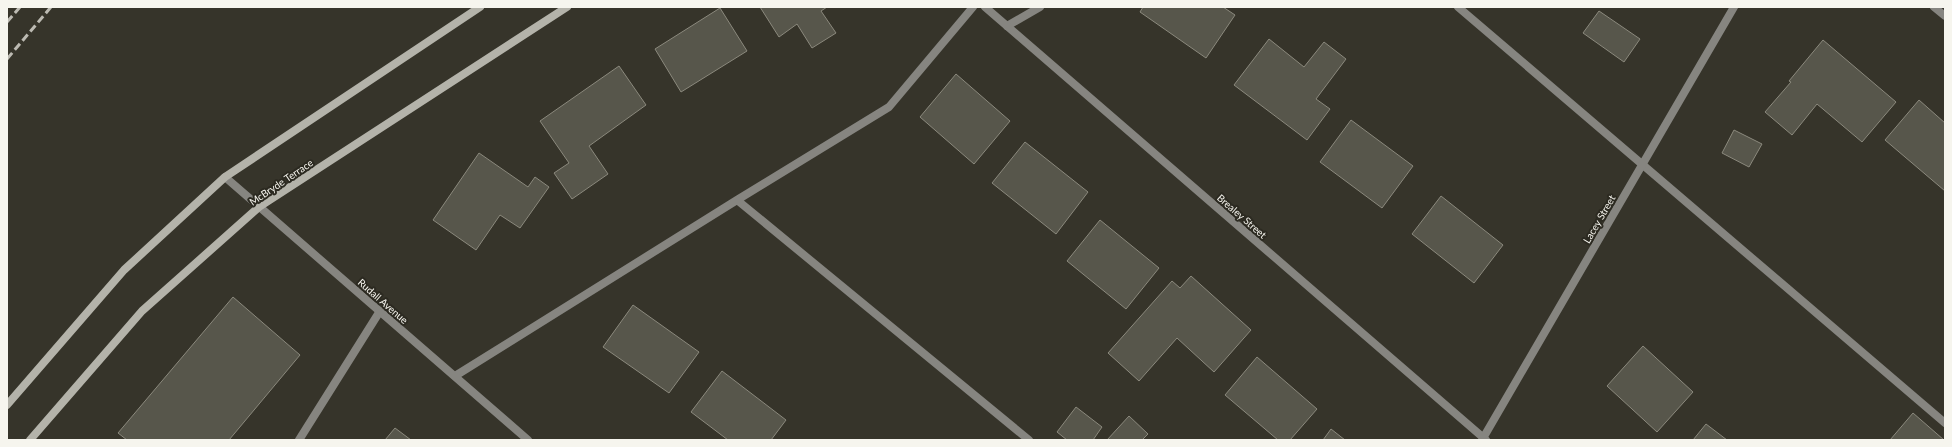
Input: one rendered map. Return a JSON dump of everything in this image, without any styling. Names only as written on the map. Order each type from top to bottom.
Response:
[{"type":"main road","points":[[7,405],[124,270],[225,177],[480,7]]},
{"type":"main road","name":"McBryde Terrace","points":[[30,440],[142,311],[259,207],[567,7]]},
{"type":"street","points":[[454,376],[889,107],[973,7]]},
{"type":"street","name":"Brealey Street","points":[[985,7],[1483,439]]},
{"type":"street","points":[[1007,26],[1040,7]]},
{"type":"street","points":[[1458,7],[1945,423]]},
{"type":"street","name":"Lacey Street","points":[[1483,439],[1734,7]]},
{"type":"street","points":[[1934,7],[1945,16]]},
{"type":"street","name":"Rudall Avenue","points":[[225,177],[528,440]]},
{"type":"street","points":[[737,200],[1029,440]]},
{"type":"street","points":[[299,440],[380,311]]},
{"type":"building","points":[[760,7],[827,7],[821,11],[836,33],[812,48],[797,24],[779,37]]},
{"type":"building","points":[[1143,7],[1223,7],[1235,15],[1206,58],[1140,12]]},
{"type":"building","points":[[720,8],[747,51],[681,92],[655,49]]},
{"type":"building","points":[[1599,11],[1640,39],[1624,62],[1583,33]]},
{"type":"building","points":[[1269,39],[1304,67],[1324,42],[1346,59],[1316,99],[1330,109],[1307,140],[1234,85]]},
{"type":"building","points":[[1823,40],[1896,102],[1862,142],[1817,104],[1792,135],[1765,112],[1791,82],[1789,81]]},
{"type":"building","points":[[619,66],[646,105],[589,146],[608,174],[572,199],[554,173],[569,163],[540,121]]},
{"type":"building","points":[[956,74],[1010,121],[974,164],[920,117]]},
{"type":"building","points":[[1919,100],[1945,123],[1945,191],[1885,140]]},
{"type":"building","points":[[1351,120],[1413,166],[1382,208],[1320,162]]},
{"type":"building","points":[[1734,130],[1762,144],[1749,167],[1722,153]]},
{"type":"building","points":[[1025,142],[1088,192],[1056,234],[992,183]]},
{"type":"building","points":[[479,153],[528,187],[535,177],[549,187],[520,228],[500,215],[476,250],[433,220]]},
{"type":"building","points":[[1441,196],[1503,245],[1474,283],[1412,234]]},
{"type":"building","points":[[1100,220],[1159,268],[1126,309],[1067,261]]},
{"type":"building","points":[[1191,276],[1251,330],[1214,372],[1177,338],[1139,381],[1108,353],[1172,281],[1180,288]]},
{"type":"building","points":[[233,297],[300,355],[229,440],[127,440],[118,433]]},
{"type":"building","points":[[633,305],[699,352],[669,393],[603,347]]},
{"type":"building","points":[[1643,346],[1693,392],[1657,432],[1607,386]]},
{"type":"building","points":[[1257,357],[1317,409],[1290,440],[1278,440],[1225,395]]},
{"type":"building","points":[[722,371],[786,420],[771,440],[728,440],[691,412]]},
{"type":"building","points":[[1076,407],[1102,427],[1093,440],[1067,440],[1057,432]]},
{"type":"building","points":[[1913,413],[1944,440],[1890,440]]},
{"type":"building","points":[[1129,416],[1148,434],[1142,440],[1107,440]]},
{"type":"building","points":[[1706,424],[1727,440],[1693,440]]},
{"type":"building","points":[[395,428],[411,440],[385,440]]},
{"type":"building","points":[[1331,429],[1345,440],[1323,440]]},
{"type":"railway","points":[[7,22],[20,7]]},
{"type":"railway","points":[[7,59],[51,7]]}]
